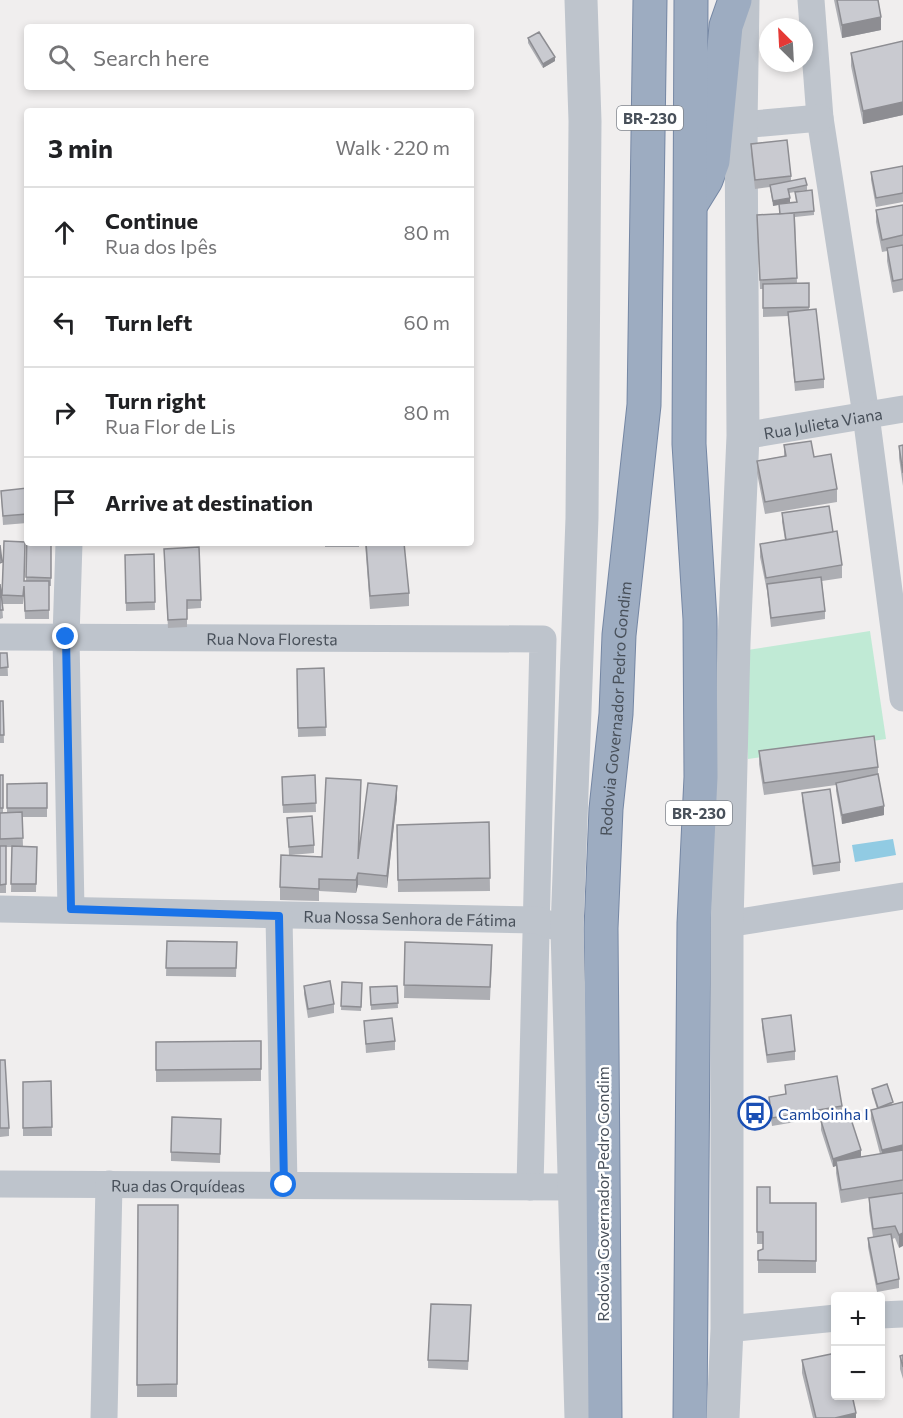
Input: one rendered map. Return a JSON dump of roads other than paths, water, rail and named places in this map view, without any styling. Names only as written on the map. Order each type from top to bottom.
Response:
[{"type":"highway","name":"Rodovia Governador Pedro Gondim","points":[[605,1418],[601,928],[606,809],[616,714],[619,635],[644,405],[651,0]]},
{"type":"highway","name":"BR-230","points":[[690,1418],[694,923],[700,754],[700,618],[689,444],[691,0]]},
{"type":"highway","points":[[689,208],[706,180],[713,161],[726,26],[735,0]]},
{"type":"street","points":[[530,1187],[582,518],[585,122],[581,0]]},
{"type":"street","points":[[723,1418],[727,1329],[727,924],[734,643],[743,436],[741,125],[743,0]]},
{"type":"street","points":[[811,0],[820,117],[866,415],[903,698]]},
{"type":"street","points":[[741,125],[820,117]]},
{"type":"street","name":"Rua Julieta Viana","points":[[743,436],[903,409]]},
{"type":"street","points":[[69,546],[66,637],[71,909]]},
{"type":"street","name":"Rua Nova Floresta","points":[[0,637],[543,639],[552,925]]},
{"type":"street","points":[[727,924],[903,896]]},
{"type":"street","name":"Rua Nossa Senhora de Fátima","points":[[0,909],[71,909],[552,925]]},
{"type":"street","points":[[279,916],[284,1185]]},
{"type":"street","points":[[552,925],[573,1187],[581,1418]]},
{"type":"street","name":"Rua das Orquídeas","points":[[0,1184],[573,1187]]},
{"type":"street","points":[[104,1418],[109,1184]]},
{"type":"street","points":[[885,1315],[903,1314]]},
{"type":"street","points":[[727,1329],[831,1319]]},
{"type":"water","points":[[893,839],[896,855],[855,862],[852,845]]},
{"type":"place","name":"Camboinha I","points":[[755,1113]]}]
